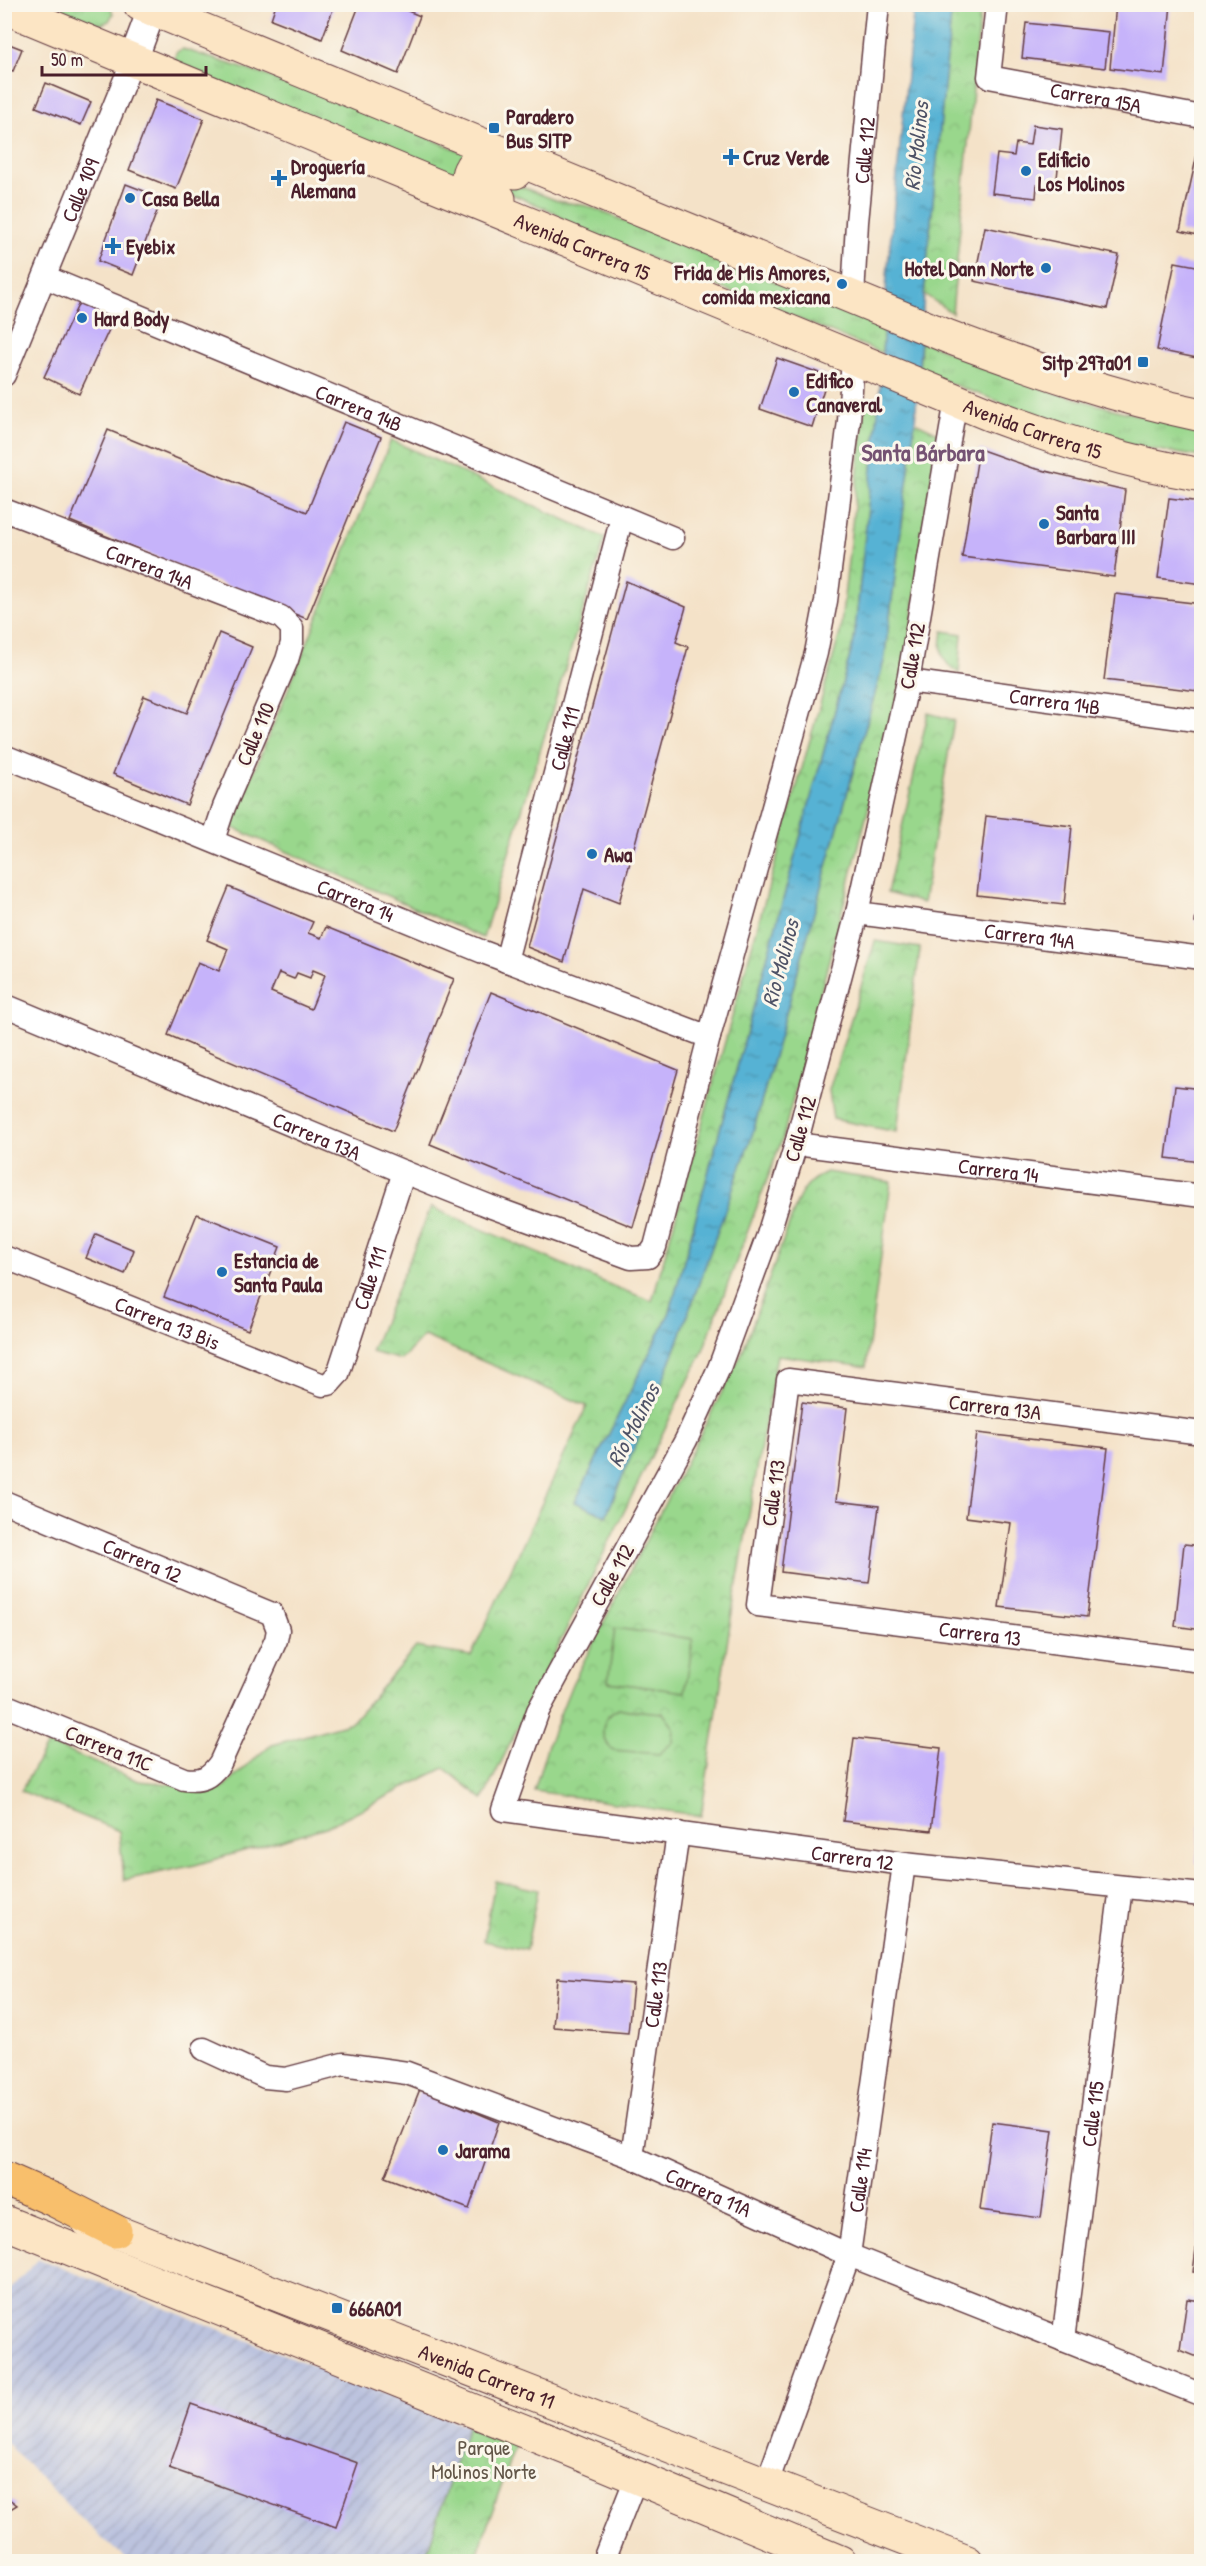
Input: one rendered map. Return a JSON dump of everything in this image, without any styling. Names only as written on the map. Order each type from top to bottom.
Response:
[{"type":"main road","points":[[149,6],[949,337],[1032,369],[1125,398],[1202,415]]},
{"type":"main road","name":"Avenida Carrera 15","points":[[4,7],[949,397],[1085,448],[1130,461],[1202,475]]},
{"type":"main road","points":[[578,243],[541,216],[474,189],[469,181],[469,172],[475,164],[485,160],[552,186],[575,191],[598,192]]},
{"type":"main road","points":[[4,2178],[54,2200],[114,2231]]},
{"type":"main road","name":"Avenida Carrera 11","points":[[4,2190],[967,2562]]},
{"type":"main road","name":"Avenida Carrera 11","points":[[4,2222],[840,2562]]},
{"type":"street","name":"Calle 112","points":[[867,303],[857,222],[878,4]]},
{"type":"street","name":"Carrera 15A","points":[[997,4],[989,77],[1202,117]]},
{"type":"street","name":"Calle 109","points":[[4,375],[133,60],[149,6]]},
{"type":"street","name":"Carrera 14B","points":[[45,277],[674,538]]},
{"type":"street","points":[[709,1037],[816,653],[826,601],[849,421],[864,361]]},
{"type":"street","name":"Calle 112","points":[[503,1810],[538,1712],[686,1440],[719,1368],[768,1235],[796,1144],[857,913],[908,681],[949,397]]},
{"type":"street","name":"Carrera 14A","points":[[4,510],[281,617],[292,627]]},
{"type":"street","name":"Calle 111","points":[[506,961],[622,517]]},
{"type":"street","name":"Calle 110","points":[[213,840],[224,807],[287,660],[292,643],[292,627]]},
{"type":"street","name":"Carrera 14B","points":[[908,681],[1202,721]]},
{"type":"street","name":"Carrera 14","points":[[4,756],[506,961],[709,1037]]},
{"type":"street","name":"Carrera 14A","points":[[857,913],[1202,958]]},
{"type":"street","name":"Carrera 13A","points":[[4,1005],[404,1172],[631,1258],[648,1257],[654,1247],[709,1037]]},
{"type":"street","name":"Carrera 14","points":[[796,1144],[1202,1196]]},
{"type":"street","name":"Calle 111","points":[[329,1384],[338,1374],[404,1172]]},
{"type":"street","name":"Carrera 13 Bis","points":[[4,1257],[316,1384],[329,1384]]},
{"type":"street","name":"Carrera 13A","points":[[788,1380],[1202,1433]]},
{"type":"street","name":"Calle 113","points":[[758,1605],[788,1380]]},
{"type":"street","name":"Carrera 12","points":[[4,1502],[272,1614],[276,1623],[276,1640],[226,1752],[213,1773]]},
{"type":"street","name":"Carrera 13","points":[[758,1605],[1202,1660]]},
{"type":"street","name":"Carrera 11C","points":[[4,1705],[184,1779],[201,1780],[213,1773]]},
{"type":"street","name":"Carrera 12","points":[[503,1810],[904,1863],[1202,1895]]},
{"type":"street","name":"Calle 113","points":[[632,2157],[678,1833]]},
{"type":"street","name":"Calle 114","points":[[767,2483],[849,2255],[904,1863]]},
{"type":"street","name":"Calle 115","points":[[1063,2340],[1121,1887]]},
{"type":"street","name":"Carrera 11A","points":[[204,2049],[265,2077],[286,2079],[343,2064],[407,2073],[632,2157],[849,2255],[1202,2395]]},
{"type":"street","points":[[4,2234],[50,2242]]},
{"type":"street","points":[[603,2562],[636,2478]]},
{"type":"shaded area","points":[[39,2259],[467,2426],[424,2561],[129,2561],[81,2519],[5,2442],[4,2295]]},
{"type":"green space","points":[[52,5],[110,5],[113,14],[109,21],[100,25]]},
{"type":"green space","points":[[952,5],[981,5],[952,313],[924,294]]},
{"type":"green space","points":[[183,49],[314,91],[468,154],[455,179],[181,68],[175,59],[176,52]]},
{"type":"green space","points":[[498,178],[558,201],[588,206],[884,326],[882,353],[573,227],[554,212],[495,187]]},
{"type":"green space","points":[[921,341],[1046,390],[1120,411],[1201,428],[1201,457],[1109,442],[919,372]]},
{"type":"green space","points":[[866,398],[879,402],[854,641],[670,1312],[575,1502],[606,1516],[674,1353],[753,1132],[884,661],[915,422],[938,433],[906,664],[783,1137],[702,1353],[483,1799],[444,1768],[326,1827],[195,1865],[124,1880],[119,1831],[21,1791],[48,1743],[139,1781],[221,1789],[269,1746],[352,1722],[416,1647],[471,1656],[587,1406],[424,1336],[401,1360],[371,1352],[431,1207],[652,1301],[840,633]]},
{"type":"green space","points":[[391,440],[605,538],[483,938],[231,827]]},
{"type":"green space","points":[[943,631],[962,634],[959,673],[948,665],[943,655],[941,644]]},
{"type":"green space","points":[[928,713],[954,720],[923,903],[887,893]]},
{"type":"green space","points":[[875,941],[920,948],[897,1132],[833,1119],[829,1090]]},
{"type":"green space","points":[[827,1172],[891,1182],[866,1367],[777,1355],[731,1618],[701,1816],[534,1791],[548,1744],[572,1684],[742,1353],[798,1200],[810,1183]]},
{"type":"green space","points":[[615,1628],[693,1639],[685,1692],[608,1682]]},
{"type":"green space","points":[[618,1709],[663,1713],[674,1728],[673,1742],[659,1754],[613,1750],[605,1739],[603,1728],[608,1717]]},
{"type":"green space","points":[[495,1881],[538,1890],[526,1950],[484,1941]]},
{"type":"green space","name":"Parque Molinos Norte","points":[[467,2426],[516,2443],[475,2561],[424,2562]]},
{"type":"water","name":"Río Molinos","points":[[914,5],[952,5],[924,294],[915,422],[884,661],[753,1132],[674,1353],[606,1516],[575,1502],[670,1312],[854,641],[879,402],[887,275]]},
{"type":"building","points":[[276,4],[335,4],[322,39],[271,19]]},
{"type":"building","points":[[367,4],[391,4],[420,16],[398,74],[342,50],[359,6],[366,8]]},
{"type":"building","points":[[1116,4],[1171,4],[1164,75],[1110,68]]},
{"type":"building","points":[[1026,23],[1109,32],[1105,68],[1022,58]]},
{"type":"building","points":[[4,42],[22,49],[13,71],[4,68]]},
{"type":"building","points":[[46,83],[91,102],[81,125],[36,107]]},
{"type":"building","points":[[156,100],[204,119],[176,189],[129,170]]},
{"type":"building","name":"Edificio Los Molinos","points":[[1033,125],[1062,129],[1056,188],[1037,185],[1036,198],[992,193],[997,154],[1014,156],[1016,143],[1030,145]]},
{"type":"building","points":[[1198,150],[1202,151],[1202,236],[1180,231]]},
{"type":"building","points":[[126,184],[162,198],[133,275],[98,261]]},
{"type":"building","name":"Hotel Dann Norte","points":[[985,227],[1119,255],[1107,309],[974,281]]},
{"type":"building","points":[[1175,262],[1202,267],[1202,359],[1157,350]]},
{"type":"building","points":[[79,303],[114,319],[79,394],[44,377]]},
{"type":"building","name":"Edifico Canaveral","points":[[777,358],[828,376],[812,427],[760,409]]},
{"type":"building","points":[[344,422],[381,437],[307,619],[70,521],[108,430],[307,512]]},
{"type":"building","name":"Santa Barbara III","points":[[979,449],[1033,468],[1125,490],[1114,577],[962,557]]},
{"type":"building","points":[[1169,498],[1202,502],[1202,584],[1158,578]]},
{"type":"building","points":[[626,581],[686,607],[676,642],[688,647],[619,903],[584,889],[564,962],[527,947]]},
{"type":"building","points":[[1115,594],[1202,604],[1202,662],[1198,691],[1104,680]]},
{"type":"building","points":[[219,633],[252,647],[187,805],[113,774],[144,696],[187,713]]},
{"type":"building","points":[[986,816],[1072,826],[1064,905],[977,895]]},
{"type":"building","points":[[1200,877],[1202,877],[1202,924],[1195,923]]},
{"type":"building","points":[[229,887],[313,922],[308,933],[321,938],[326,927],[454,979],[393,1131],[168,1035],[198,962],[219,971],[228,949],[207,940]],"holes":[[[313,970],[325,975],[311,1009],[271,992],[279,973],[294,979],[297,973],[310,978]]]},
{"type":"building","points":[[491,992],[678,1070],[633,1227],[430,1144]]},
{"type":"building","points":[[1175,1086],[1202,1089],[1202,1162],[1166,1158]]},
{"type":"building","name":"Estancia de Santa Paula","points":[[197,1214],[280,1247],[248,1330],[164,1297]]},
{"type":"building","points":[[96,1234],[134,1250],[125,1274],[86,1258]]},
{"type":"building","points":[[802,1402],[847,1408],[836,1501],[879,1506],[869,1583],[781,1572]]},
{"type":"building","points":[[977,1433],[1108,1448],[1087,1617],[999,1607],[1011,1523],[966,1517]]},
{"type":"building","points":[[1184,1544],[1202,1546],[1202,1630],[1175,1626]]},
{"type":"building","points":[[854,1738],[941,1748],[931,1831],[843,1821]]},
{"type":"building","points":[[1200,1826],[1202,1826],[1202,1865],[1196,1864]]},
{"type":"building","points":[[557,1978],[633,1984],[628,2033],[553,2027]]},
{"type":"building","name":"Jarama","points":[[420,2089],[499,2122],[469,2209],[385,2177]]},
{"type":"building","points":[[992,2122],[1053,2130],[1041,2218],[980,2210]]},
{"type":"building","points":[[1200,2218],[1202,2218],[1202,2273],[1193,2272]]},
{"type":"building","points":[[1187,2299],[1202,2301],[1202,2359],[1180,2350]]},
{"type":"building","points":[[191,2404],[358,2463],[336,2527],[169,2468]]},
{"type":"building","points":[[4,2495],[17,2505],[4,2513]]},
{"type":"place","name":"Paradero Bus SITP","points":[[494,128]]},
{"type":"place","name":"Cruz Verde","points":[[731,157]]},
{"type":"place","name":"Edificio Los Molinos","points":[[1026,171]]},
{"type":"place","name":"Droguería Alemana","points":[[279,178]]},
{"type":"place","name":"Casa Bella","points":[[130,198]]},
{"type":"place","name":"Eyebix","points":[[113,246]]},
{"type":"place","name":"Hotel Dann Norte","points":[[1046,268]]},
{"type":"place","name":"Frida de Mis Amores, comida mexicana","points":[[842,284]]},
{"type":"place","name":"Hard Body","points":[[82,318]]},
{"type":"place","name":"Sitp 297a01","points":[[1143,362]]},
{"type":"place","name":"Edifico Canaveral","points":[[794,392]]},
{"type":"place","name":"Santa Barbara III","points":[[1044,524]]},
{"type":"place","name":"Awa","points":[[592,854]]},
{"type":"place","name":"Estancia de Santa Paula","points":[[222,1272]]},
{"type":"place","name":"Jarama","points":[[443,2150]]},
{"type":"place","name":"666A01","points":[[337,2308]]},
{"type":"district","name":"Santa Bárbara","points":[[923,452]]}]
